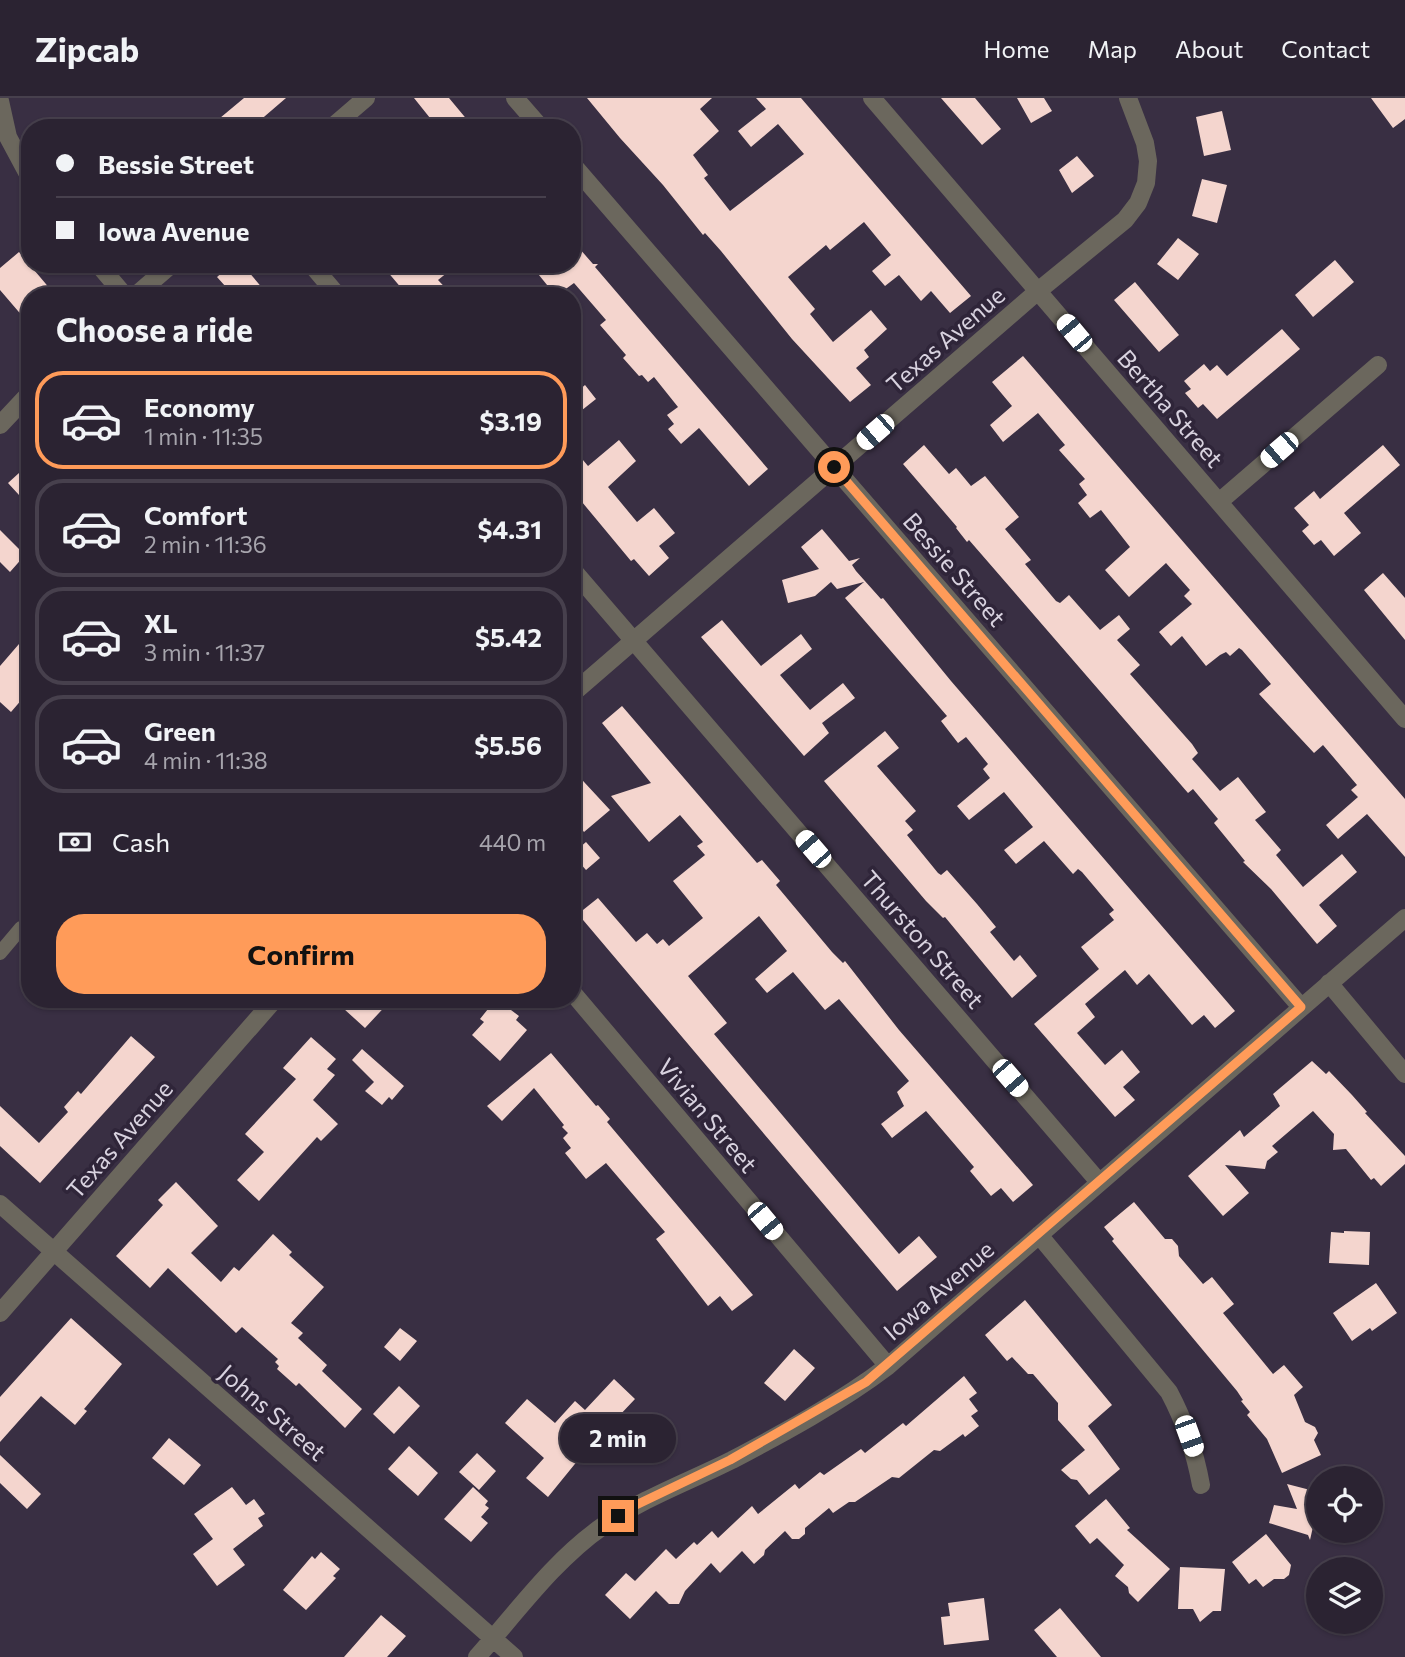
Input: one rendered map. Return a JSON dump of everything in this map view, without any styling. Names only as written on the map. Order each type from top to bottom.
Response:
[{"type":"street","points":[[342,119],[366,98]]},
{"type":"street","points":[[515,98],[533,119]]},
{"type":"street","name":"Bertha Street","points":[[872,98],[1405,719]]},
{"type":"street","name":"Texas Avenue","points":[[581,686],[1038,291],[1125,220],[1138,203],[1146,183],[1148,160],[1145,143],[1129,98]]},
{"type":"street","points":[[0,101],[8,137],[21,161]]},
{"type":"street","name":"Bessie Street","points":[[581,174],[1301,1007]]},
{"type":"street","points":[[106,273],[117,287]]},
{"type":"street","points":[[145,287],[162,273]]},
{"type":"street","points":[[319,273],[330,287]]},
{"type":"street","points":[[1219,502],[1378,365]]},
{"type":"street","points":[[0,425],[21,403]]},
{"type":"street","name":"Thurston Street","points":[[581,579],[1099,1182]]},
{"type":"street","name":"Iowa Avenue","points":[[477,1657],[568,1555],[601,1528],[636,1505],[730,1460],[837,1402],[888,1366],[1405,918]]},
{"type":"street","points":[[1329,983],[1405,1074]]},
{"type":"street","name":"Vivian Street","points":[[581,1003],[888,1366]]},
{"type":"street","name":"Texas Avenue","points":[[0,1313],[267,1008]]},
{"type":"street","name":"Johns Street","points":[[0,1204],[514,1657]]},
{"type":"street","points":[[1039,1235],[1128,1339],[1169,1392],[1181,1414],[1196,1458],[1201,1485]]},
{"type":"lane","points":[[0,953],[21,929]]},
{"type":"building","points":[[244,98],[286,98],[262,119],[219,119]]},
{"type":"building","points":[[414,98],[449,98],[466,119],[431,119]]},
{"type":"building","points":[[587,98],[712,98],[700,109],[719,131],[693,155],[708,175],[704,178],[730,211],[804,154],[778,124],[751,147],[738,131],[766,109],[756,98],[801,98],[971,296],[950,313],[931,291],[921,301],[899,275],[885,286],[872,271],[891,255],[864,222],[830,250],[826,245],[788,277],[815,309],[810,314],[833,342],[871,310],[887,329],[864,350],[869,357],[856,368],[871,385],[850,402],[792,339],[721,251],[705,233],[703,235]]},
{"type":"building","points":[[941,98],[975,98],[1001,129],[982,145]]},
{"type":"building","points":[[1017,98],[1044,98],[1052,111],[1031,123]]},
{"type":"building","points":[[1371,98],[1405,98],[1405,119],[1393,128]]},
{"type":"building","points":[[1222,111],[1231,150],[1204,156],[1196,117]]},
{"type":"building","points":[[1077,156],[1094,176],[1072,193],[1059,170]]},
{"type":"building","points":[[1202,179],[1227,185],[1217,223],[1192,216]]},
{"type":"building","points":[[1178,238],[1199,254],[1178,280],[1157,264]]},
{"type":"building","points":[[581,250],[593,264],[598,264],[595,267],[768,469],[749,486],[699,428],[681,444],[668,429],[674,424],[667,415],[678,407],[654,377],[648,382],[623,358],[626,355],[600,325],[606,320],[581,291],[581,287],[574,283],[568,287],[549,287],[537,273],[581,273]]},
{"type":"building","points":[[19,252],[21,273],[37,273],[48,287],[21,287],[21,314],[0,290],[0,268]]},
{"type":"building","points":[[1335,260],[1354,282],[1313,317],[1295,295]]},
{"type":"building","points":[[222,273],[250,273],[261,287],[226,287],[217,277]]},
{"type":"building","points":[[389,273],[447,273],[438,280],[445,287],[400,287]]},
{"type":"building","points":[[1135,282],[1179,335],[1159,352],[1114,300]]},
{"type":"building","points":[[1282,329],[1300,349],[1217,419],[1203,404],[1198,408],[1185,393],[1191,389],[1184,381],[1204,364],[1210,371],[1217,365],[1227,376]]},
{"type":"building","points":[[1023,356],[1405,799],[1405,857],[1367,814],[1338,839],[1326,825],[1358,797],[1351,790],[1357,785],[1323,745],[1314,753],[1259,694],[1271,684],[1242,650],[1239,648],[1230,656],[1226,652],[1206,666],[1182,636],[1171,646],[1159,632],[1192,604],[1184,596],[1190,590],[1166,563],[1129,597],[1105,570],[1130,547],[1101,510],[1090,518],[1078,503],[1087,495],[1079,484],[1085,479],[1059,450],[1065,445],[1038,413],[1003,442],[990,425],[1012,406],[992,382]]},
{"type":"building","points":[[585,385],[596,399],[581,411],[581,388]]},
{"type":"building","points":[[619,440],[636,461],[608,487],[637,522],[654,508],[675,533],[659,546],[669,558],[649,576],[634,559],[631,561],[581,501],[581,458],[588,466]]},
{"type":"building","points":[[924,445],[949,474],[956,468],[971,486],[985,476],[1019,517],[1005,529],[1031,560],[1025,564],[1056,601],[1060,603],[1069,595],[1100,630],[1119,615],[1130,629],[1117,640],[1140,665],[1130,674],[1192,744],[1198,753],[1192,759],[1220,791],[1238,777],[1266,812],[1255,820],[1281,850],[1276,855],[1303,887],[1342,854],[1357,872],[1319,905],[1337,926],[1317,944],[1271,889],[1243,862],[1245,861],[1214,823],[1218,819],[1193,789],[1188,793],[969,540],[967,542],[903,464]]},
{"type":"building","points":[[1383,445],[1400,465],[1344,513],[1361,533],[1334,556],[1321,540],[1314,545],[1302,531],[1309,525],[1294,508],[1314,491],[1320,499]]},
{"type":"building","points":[[21,471],[21,497],[8,483]]},
{"type":"building","points":[[822,529],[849,561],[860,558],[852,565],[856,571],[881,599],[883,598],[1235,1011],[1215,1028],[1204,1015],[1192,1025],[1149,974],[1137,985],[1125,970],[1085,1004],[1095,1017],[1077,1033],[1105,1065],[1122,1050],[1140,1072],[1123,1087],[1135,1100],[1115,1117],[1034,1024],[1099,969],[1081,947],[1114,920],[1109,914],[1114,910],[1082,872],[1078,869],[1073,874],[1044,841],[1016,864],[1004,850],[1033,827],[1004,792],[969,820],[957,806],[990,778],[983,769],[988,764],[966,737],[958,743],[941,721],[947,716],[845,598],[864,582],[837,589],[831,582],[815,596],[788,603],[782,580],[819,569],[801,547]]},
{"type":"building","points":[[0,530],[21,551],[21,560],[10,572],[0,562]]},
{"type":"building","points":[[1383,573],[1405,598],[1405,640],[1364,590]]},
{"type":"building","points":[[722,620],[761,666],[801,634],[812,649],[780,675],[810,710],[843,683],[855,698],[822,723],[829,733],[804,756],[701,637]]},
{"type":"building","points":[[19,644],[21,646],[21,700],[11,712],[0,702],[0,666]]},
{"type":"building","points":[[622,706],[757,863],[762,860],[780,881],[776,885],[832,952],[843,963],[845,961],[899,1030],[1033,1185],[1013,1202],[1001,1188],[991,1196],[970,1171],[974,1167],[926,1111],[892,1138],[881,1124],[904,1106],[897,1092],[909,1081],[839,999],[825,1010],[793,972],[767,993],[755,979],[787,951],[759,916],[688,976],[727,1023],[714,1034],[899,1254],[919,1236],[937,1257],[897,1291],[581,918],[581,912],[598,898],[636,942],[647,933],[657,944],[663,939],[669,946],[703,918],[673,881],[705,855],[697,846],[703,842],[680,815],[649,842],[611,796],[651,783],[602,723]]},
{"type":"building","points":[[885,731],[899,748],[877,766],[916,811],[905,821],[913,830],[907,835],[938,873],[941,875],[947,870],[977,904],[996,927],[990,932],[1014,961],[1020,955],[1037,976],[1012,998],[945,917],[926,901],[824,781]]},
{"type":"building","points":[[581,779],[610,810],[584,832],[581,828]]},
{"type":"building","points":[[586,842],[600,858],[586,870],[581,864],[581,846]]},
{"type":"building","points":[[343,1008],[384,1008],[365,1028]]},
{"type":"building","points":[[489,1008],[508,1008],[519,1016],[516,1020],[527,1030],[500,1061],[472,1035],[484,1022],[480,1019]]},
{"type":"building","points":[[131,1036],[155,1057],[40,1183],[0,1146],[0,1106],[39,1143],[68,1112],[64,1107],[78,1091],[81,1094]]},
{"type":"building","points":[[311,1037],[336,1059],[327,1069],[335,1075],[313,1100],[338,1124],[321,1141],[317,1137],[259,1201],[237,1180],[264,1152],[245,1134],[296,1079],[283,1068]]},
{"type":"building","points":[[362,1049],[404,1086],[392,1100],[389,1097],[382,1105],[365,1091],[374,1082],[352,1060]]},
{"type":"building","points":[[551,1053],[610,1119],[607,1122],[753,1295],[732,1311],[720,1296],[708,1306],[656,1239],[665,1232],[606,1163],[586,1179],[565,1153],[571,1148],[563,1138],[568,1133],[534,1088],[502,1121],[487,1106]]},
{"type":"building","points":[[1312,1061],[1326,1074],[1329,1071],[1352,1095],[1405,1156],[1405,1164],[1381,1186],[1374,1178],[1371,1180],[1346,1149],[1333,1150],[1334,1134],[1313,1111],[1272,1146],[1278,1152],[1267,1161],[1265,1169],[1225,1165],[1249,1193],[1223,1216],[1188,1176],[1240,1130],[1244,1137],[1280,1106],[1273,1094]]},
{"type":"building","points":[[176,1182],[218,1226],[191,1253],[221,1282],[234,1267],[239,1271],[273,1234],[292,1252],[289,1255],[324,1287],[291,1323],[303,1333],[298,1338],[327,1365],[322,1371],[362,1409],[345,1428],[299,1383],[296,1386],[277,1369],[279,1366],[275,1362],[278,1359],[242,1327],[236,1333],[168,1268],[150,1288],[116,1256],[163,1205],[158,1200]]},
{"type":"building","points":[[1134,1202],[1165,1239],[1172,1239],[1178,1246],[1179,1256],[1203,1284],[1212,1277],[1234,1304],[1223,1313],[1273,1374],[1284,1365],[1303,1387],[1294,1395],[1305,1422],[1315,1427],[1318,1433],[1314,1440],[1321,1455],[1282,1473],[1267,1439],[1247,1415],[1250,1412],[1237,1391],[1112,1241],[1114,1239],[1104,1227]]},
{"type":"building","points":[[1331,1232],[1370,1232],[1369,1265],[1329,1263]]},
{"type":"building","points":[[1376,1283],[1397,1313],[1352,1341],[1333,1313]]},
{"type":"building","points":[[1025,1300],[1112,1405],[1088,1426],[1120,1469],[1089,1495],[1077,1480],[1071,1479],[1061,1470],[1085,1450],[1058,1420],[1058,1403],[1033,1374],[1028,1374],[1012,1357],[1007,1361],[985,1335]]},
{"type":"building","points":[[71,1318],[122,1364],[84,1409],[87,1411],[75,1425],[41,1396],[0,1442],[0,1397]]},
{"type":"building","points":[[400,1328],[417,1341],[400,1361],[384,1347]]},
{"type":"building","points":[[794,1349],[815,1368],[785,1401],[764,1383]]},
{"type":"building","points":[[964,1376],[977,1393],[969,1399],[978,1411],[971,1416],[979,1426],[940,1451],[934,1450],[899,1478],[892,1477],[833,1513],[829,1508],[805,1528],[805,1534],[799,1539],[792,1539],[785,1531],[754,1564],[742,1551],[720,1573],[711,1563],[685,1591],[679,1604],[669,1604],[656,1591],[630,1619],[605,1595],[626,1573],[635,1581],[666,1549],[676,1559],[694,1542],[697,1545],[712,1531],[718,1538],[752,1506],[758,1514],[795,1484],[799,1489],[820,1472],[824,1475],[861,1449],[865,1453],[903,1423],[906,1426]]},
{"type":"building","points":[[614,1379],[635,1399],[583,1454],[548,1497],[526,1478],[544,1458],[505,1423],[527,1399],[555,1423],[575,1401],[585,1410]]},
{"type":"building","points":[[399,1386],[420,1406],[394,1434],[373,1414]]},
{"type":"building","points":[[169,1438],[201,1465],[184,1485],[152,1458]]},
{"type":"building","points":[[409,1446],[438,1473],[418,1496],[388,1469]]},
{"type":"building","points":[[477,1453],[496,1471],[479,1490],[459,1472]]},
{"type":"building","points":[[0,1455],[41,1494],[27,1509],[0,1483]]},
{"type":"building","points":[[1287,1484],[1306,1489],[1306,1534],[1269,1523],[1274,1505],[1297,1509]]},
{"type":"building","points":[[232,1487],[246,1505],[254,1499],[265,1514],[258,1518],[263,1526],[233,1549],[245,1565],[217,1586],[193,1554],[213,1539],[194,1514]]},
{"type":"building","points":[[473,1487],[488,1501],[485,1505],[489,1508],[481,1517],[488,1523],[471,1542],[444,1519]]},
{"type":"building","points":[[1106,1499],[1130,1528],[1127,1530],[1170,1569],[1138,1602],[1129,1593],[1128,1587],[1115,1576],[1124,1565],[1097,1538],[1090,1544],[1075,1526]]},
{"type":"building","points":[[1266,1534],[1291,1565],[1289,1575],[1284,1579],[1274,1579],[1263,1587],[1256,1579],[1249,1584],[1232,1562]]},
{"type":"building","points":[[321,1552],[340,1569],[333,1576],[336,1578],[306,1610],[283,1590],[312,1556],[315,1559]]},
{"type":"building","points":[[1180,1567],[1225,1569],[1221,1611],[1213,1611],[1200,1622],[1193,1609],[1178,1609]]},
{"type":"building","points":[[984,1598],[989,1640],[944,1645],[941,1617],[950,1616],[948,1603]]},
{"type":"building","points":[[1060,1608],[1101,1657],[1057,1657],[1034,1630]]},
{"type":"building","points":[[381,1615],[406,1636],[387,1657],[344,1657]]},
{"type":"route","points":[[618,1516],[837,1402],[888,1366],[1301,1007],[834,467]]}]
